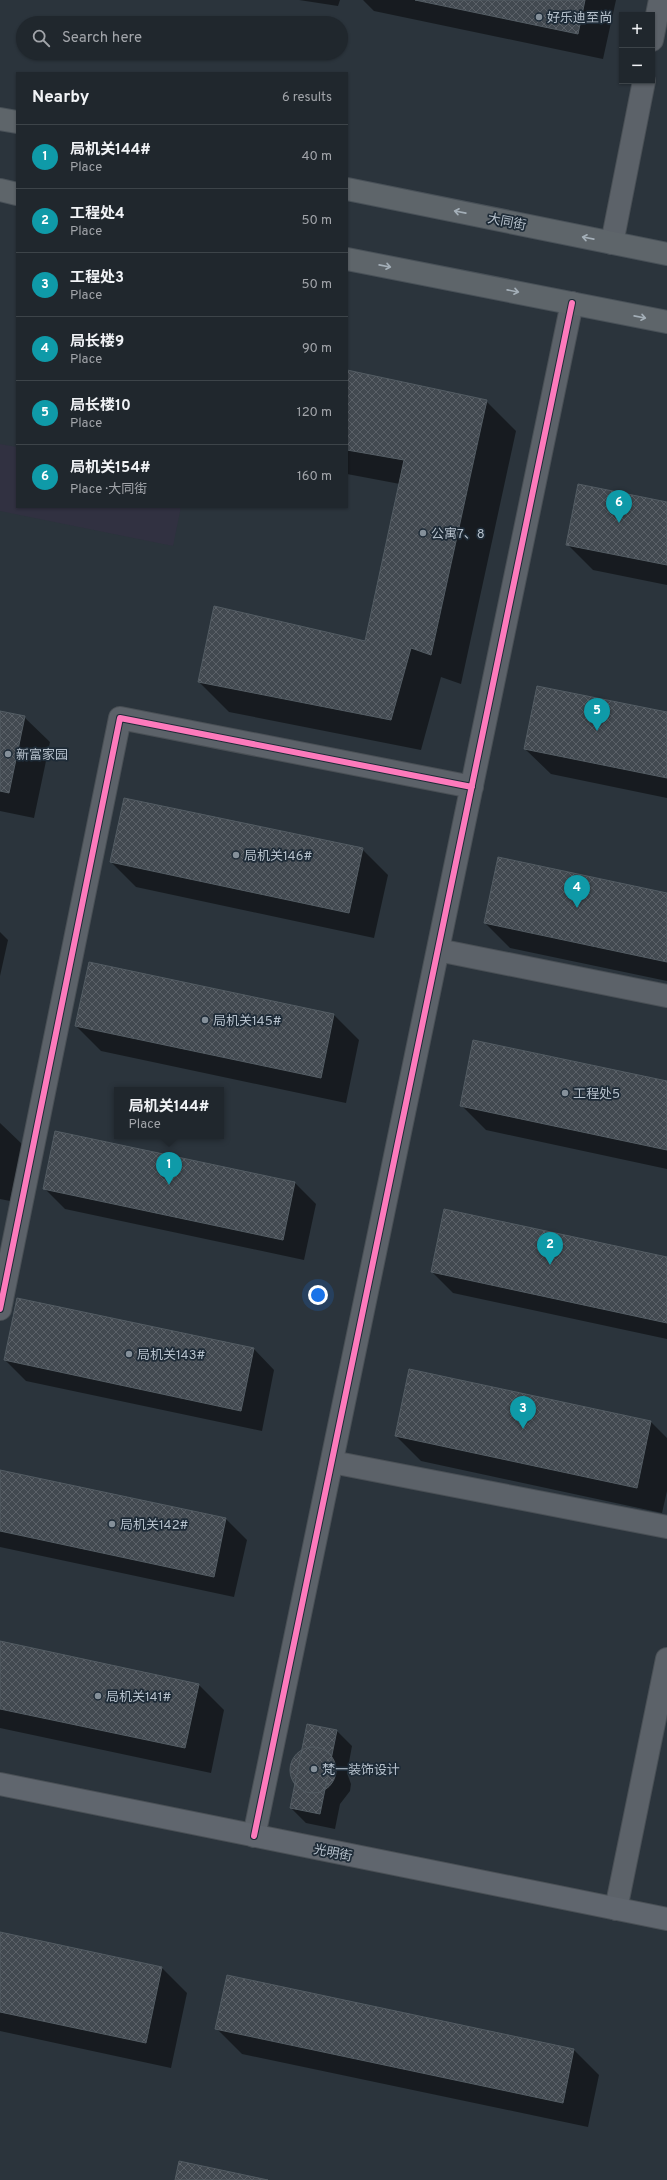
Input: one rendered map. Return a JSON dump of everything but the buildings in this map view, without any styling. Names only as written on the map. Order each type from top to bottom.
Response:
[{"type":"main road","points":[[0,119],[16,122]]},
{"type":"main road","name":"大同街","points":[[348,189],[667,254]]},
{"type":"main road","points":[[0,190],[16,194]]},
{"type":"main road","points":[[348,259],[667,322]]},
{"type":"main road","name":"光明街","points":[[0,1784],[667,1920]]},
{"type":"street","points":[[655,25],[660,0]]},
{"type":"street","points":[[612,243],[643,84]]},
{"type":"street","points":[[254,1836],[572,303]]},
{"type":"street","points":[[0,1309],[120,718],[472,787]]},
{"type":"street","points":[[438,950],[667,996]]},
{"type":"street","points":[[332,1462],[667,1527]]},
{"type":"street","points":[[616,1909],[667,1659]]},
{"type":"shaded area","points":[[0,444],[16,447],[16,508],[181,508],[173,546],[0,511]]},
{"type":"cycle path","points":[[254,1836],[572,303]]},
{"type":"cycle path","points":[[0,1309],[120,718],[472,787]]},
{"type":"place","name":"好乐迪至尚","points":[[539,17]]},
{"type":"place","name":"局机关154#","points":[[619,523]]},
{"type":"place","name":"公寓7、8","points":[[423,533]]},
{"type":"place","name":"局长楼10","points":[[597,731]]},
{"type":"place","name":"新富家园","points":[[8,754]]},
{"type":"place","name":"局机关146#","points":[[236,855]]},
{"type":"place","name":"局长楼9","points":[[577,908]]},
{"type":"place","name":"局机关145#","points":[[205,1020]]},
{"type":"place","name":"工程处5","points":[[565,1093]]},
{"type":"place","name":"局机关144#","points":[[169,1185]]},
{"type":"place","name":"工程处4","points":[[550,1265]]},
{"type":"place","name":"局机关143#","points":[[129,1354]]},
{"type":"place","name":"工程处3","points":[[523,1429]]},
{"type":"place","name":"局机关142#","points":[[112,1524]]},
{"type":"place","name":"局机关141#","points":[[98,1696]]},
{"type":"place","name":"梵一装饰设计","points":[[314,1769]]}]
